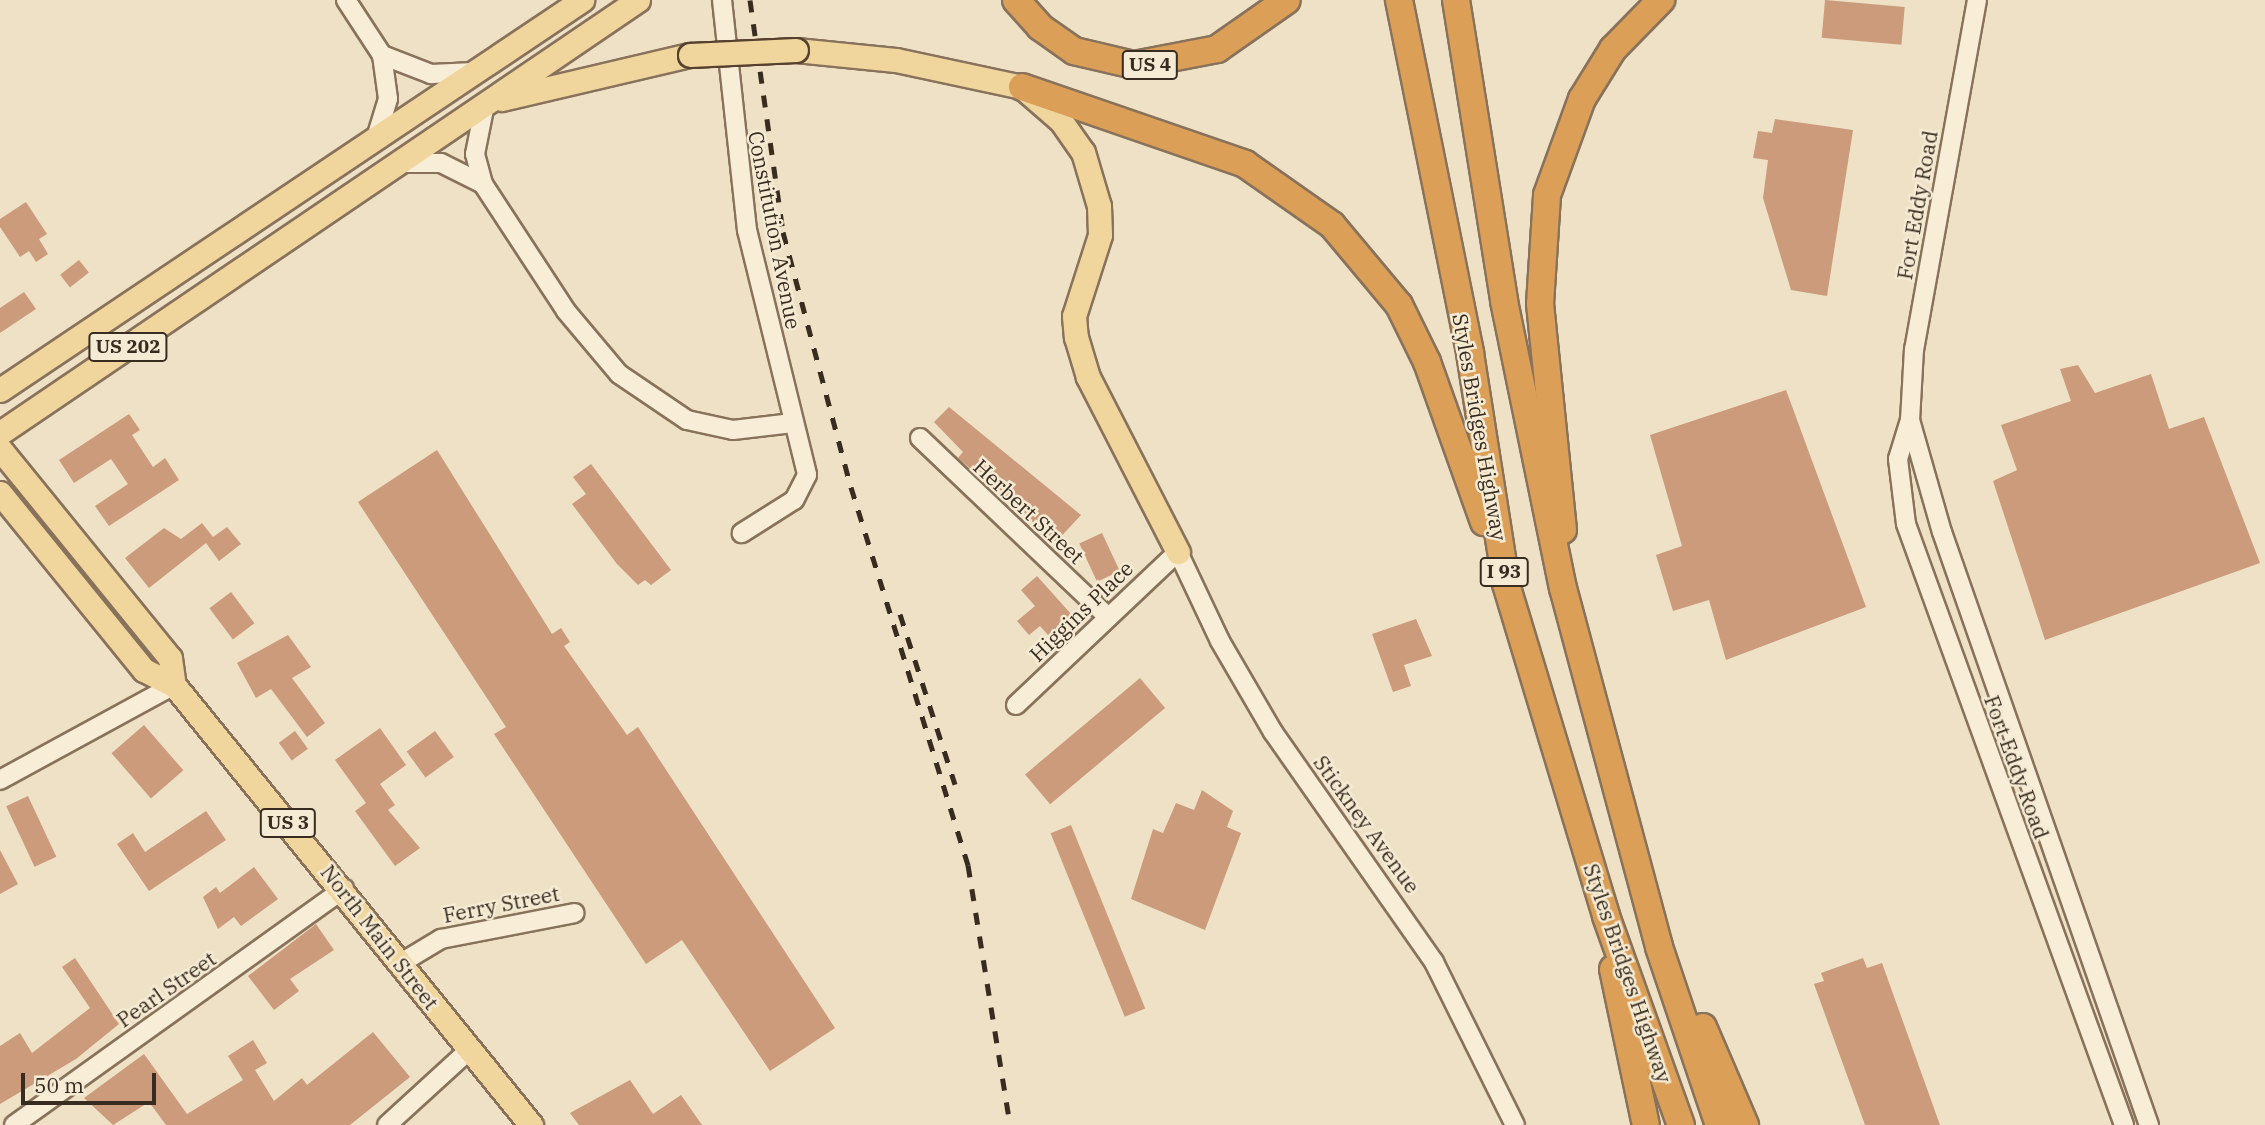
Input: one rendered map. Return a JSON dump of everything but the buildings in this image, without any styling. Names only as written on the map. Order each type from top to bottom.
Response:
[{"type":"highway","name":"US 4","points":[[1016,0],[1040,27],[1074,51],[1134,65],[1217,49],[1287,0]]},
{"type":"highway","name":"Styles Bridges Highway","points":[[1399,0],[1469,354],[1506,584],[1606,916],[1681,1125]]},
{"type":"highway","name":"Styles Bridges Highway","points":[[1456,0],[1504,301],[1563,588],[1630,848],[1719,1125]]},
{"type":"highway","points":[[1563,588],[1563,498],[1539,304],[1541,232],[1555,162],[1582,99],[1613,49],[1661,0]]},
{"type":"highway","points":[[1022,87],[1236,160],[1332,225],[1399,305],[1427,362],[1506,584]]},
{"type":"highway","points":[[1630,848],[1745,1125]]},
{"type":"highway","points":[[1606,916],[1624,1044],[1646,1125]]},
{"type":"main road","name":"US 202","points":[[0,390],[582,0]]},
{"type":"main road","name":"US 202","points":[[0,433],[348,194],[638,0]]},
{"type":"main road","points":[[485,104],[690,55],[796,50],[895,60],[1022,87],[1061,121],[1083,152],[1100,234],[1074,316],[1076,337],[1088,377],[1178,552]]},
{"type":"main road","name":"North Main Street","points":[[0,449],[170,658],[174,685]]},
{"type":"main road","name":"North Main Street","points":[[0,493],[144,670],[174,685],[344,889],[468,1051],[531,1125]]},
{"type":"street","points":[[346,0],[382,55],[388,99],[376,138]]},
{"type":"street","name":"Constitution Avenue","points":[[722,0],[739,181],[793,423],[806,467],[804,488],[742,533]]},
{"type":"street","name":"Fort Eddy Road","points":[[1977,0],[1914,349],[1910,420],[1898,459],[1906,524],[2124,1125]]},
{"type":"street","points":[[382,55],[431,75],[474,72]]},
{"type":"street","points":[[485,104],[475,154],[483,184],[566,311],[644,396],[712,428],[793,423]]},
{"type":"street","points":[[397,163],[442,163],[483,184]]},
{"type":"street","name":"Fort Eddy Road","points":[[1910,420],[1972,621],[2149,1125]]},
{"type":"street","name":"Herbert Street","points":[[920,438],[1108,617]]},
{"type":"street","name":"Higgins Place","points":[[1016,705],[1178,552]]},
{"type":"street","name":"Stickney Avenue","points":[[1178,552],[1220,641],[1273,732],[1434,962],[1515,1125]]},
{"type":"street","points":[[0,780],[174,685]]},
{"type":"street","name":"Pearl Street","points":[[15,1125],[344,889]]},
{"type":"street","name":"Ferry Street","points":[[401,963],[440,939],[575,913]]},
{"type":"street","points":[[387,1125],[468,1051]]},
{"type":"railway","points":[[750,0],[783,232],[851,487],[968,865],[1010,1125]]},
{"type":"railway","points":[[900,614],[955,784]]}]
